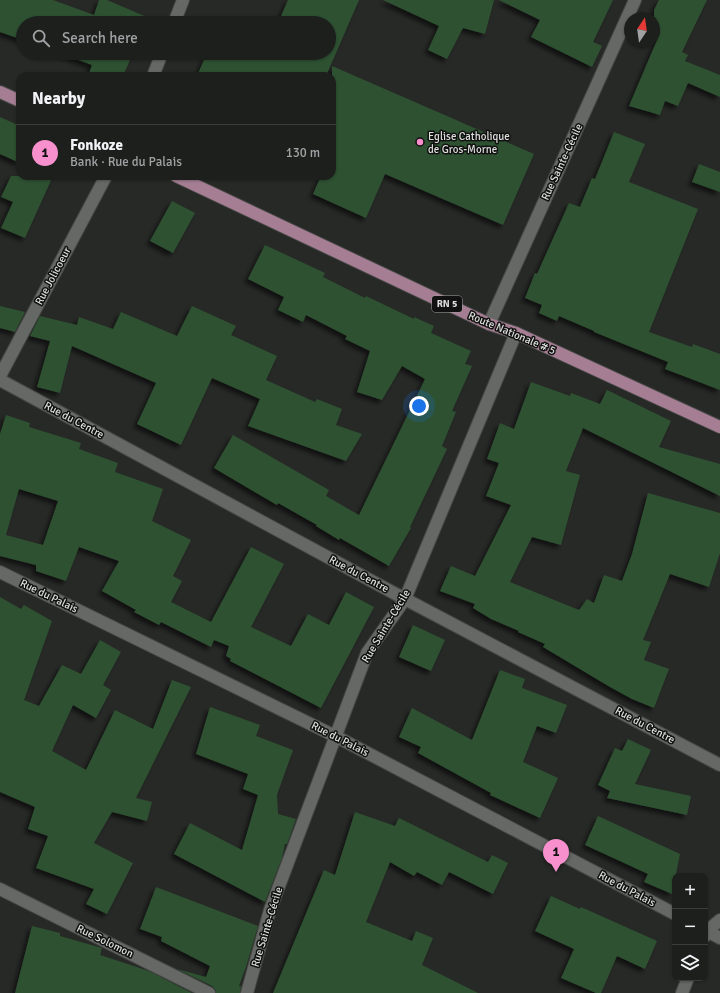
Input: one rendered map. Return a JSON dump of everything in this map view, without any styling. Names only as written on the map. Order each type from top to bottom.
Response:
[{"type":"main road","points":[[0,92],[16,99]]},
{"type":"main road","name":"Route Nationale # 5","points":[[184,180],[489,324],[516,333],[720,427]]},
{"type":"street","points":[[177,16],[183,0]]},
{"type":"street","name":"Rue Sainte-Cécile","points":[[489,324],[635,0]]},
{"type":"street","points":[[155,72],[159,60]]},
{"type":"street","name":"Rue Jolicoeur","points":[[0,376],[104,180]]},
{"type":"street","name":"Rue Sainte-Cécile","points":[[247,993],[270,910],[367,654],[405,599],[516,333]]},
{"type":"street","name":"Rue du Centre","points":[[0,380],[405,599],[720,764]]},
{"type":"street","name":"Rue du Palais","points":[[0,572],[335,736],[672,912]]},
{"type":"street","name":"Rue Solomon","points":[[0,889],[209,993]]},
{"type":"street","points":[[708,931],[720,920]]},
{"type":"street","points":[[708,934],[720,938]]},
{"type":"street","points":[[682,993],[687,981]]},
{"type":"building","points":[[0,0],[53,0],[94,15],[99,0],[107,0],[144,16],[16,16],[16,38],[0,32]]},
{"type":"building","points":[[288,0],[359,0],[336,53],[336,16],[281,16]]},
{"type":"building","points":[[383,0],[494,0],[485,34],[463,28],[447,59],[428,50],[439,26]]},
{"type":"building","points":[[499,0],[613,0],[593,42],[602,46],[592,67],[531,37],[540,20]]},
{"type":"building","points":[[659,0],[707,0],[682,52],[688,55],[685,61],[720,75],[720,97],[688,83],[678,106],[665,101],[660,115],[629,106],[654,48],[660,48],[660,12],[654,12]]},
{"type":"building","points":[[78,60],[130,60],[125,72],[89,72],[92,65]]},
{"type":"building","points":[[204,60],[333,60],[328,72],[199,72]]},
{"type":"building","name":"Eglise Catholique de Gros-Morne","points":[[332,66],[534,154],[503,225],[385,174],[366,218],[313,194],[319,180],[336,180],[336,72],[332,72]]},
{"type":"building","points":[[0,117],[16,124],[16,161],[0,154]]},
{"type":"building","points":[[614,132],[645,144],[629,182],[698,209],[649,332],[692,347],[693,344],[720,354],[720,390],[665,369],[668,362],[559,316],[557,321],[539,313],[542,305],[525,298],[535,273],[537,274],[569,203],[580,207],[592,178],[595,179]]},
{"type":"building","points":[[699,164],[720,172],[720,192],[692,182]]},
{"type":"building","points":[[11,176],[16,176],[16,180],[51,180],[25,238],[1,228],[13,202],[1,197]]},
{"type":"building","points":[[172,201],[195,213],[173,253],[150,241]]},
{"type":"building","points":[[265,245],[325,273],[323,277],[365,298],[366,296],[414,319],[414,317],[434,326],[431,333],[471,351],[465,364],[472,366],[452,411],[456,412],[442,446],[447,449],[410,527],[411,528],[389,566],[340,538],[339,540],[316,526],[317,525],[278,503],[277,505],[214,468],[233,435],[329,490],[326,496],[359,515],[425,379],[402,366],[382,400],[357,392],[370,351],[345,339],[347,336],[306,315],[303,322],[278,310],[284,297],[248,279]]},
{"type":"building","points":[[0,306],[25,312],[15,332],[0,328]]},
{"type":"building","points":[[192,306],[236,326],[231,335],[277,356],[266,380],[315,402],[317,399],[342,409],[336,425],[362,434],[346,461],[248,426],[260,399],[212,378],[181,445],[137,424],[156,383],[72,346],[60,393],[37,387],[50,341],[30,336],[40,316],[77,325],[79,317],[113,329],[121,312],[177,336]]},
{"type":"building","points":[[531,382],[570,396],[571,393],[600,404],[607,390],[671,421],[659,447],[720,464],[720,496],[583,428],[566,471],[580,475],[561,545],[532,537],[510,582],[579,610],[587,599],[594,603],[604,575],[622,581],[632,554],[648,493],[720,513],[720,553],[709,587],[670,574],[643,640],[651,642],[644,660],[669,669],[654,708],[632,699],[610,687],[543,647],[545,644],[491,619],[473,608],[475,604],[440,591],[451,566],[475,576],[511,505],[486,496],[499,463],[487,459],[500,423],[514,429]]},
{"type":"building","points":[[6,415],[30,423],[29,427],[81,443],[79,449],[118,463],[115,472],[163,489],[152,521],[191,540],[173,576],[182,581],[171,602],[211,622],[251,547],[284,564],[251,627],[291,646],[308,614],[329,625],[346,592],[374,607],[321,708],[230,661],[231,659],[226,656],[229,646],[214,640],[211,647],[161,622],[159,625],[134,612],[136,610],[102,591],[119,561],[79,547],[66,581],[36,571],[36,565],[0,556],[0,434]],"holes":[[[19,489],[58,501],[43,545],[6,535]]]},
{"type":"building","points":[[0,597],[21,609],[24,605],[52,621],[24,700],[39,706],[62,665],[81,674],[100,640],[121,652],[103,685],[111,690],[96,718],[73,705],[52,751],[86,770],[115,710],[153,729],[172,680],[191,687],[136,798],[152,802],[147,821],[112,812],[94,843],[133,863],[107,914],[86,904],[94,889],[36,868],[48,836],[28,829],[35,807],[0,792]]},
{"type":"building","points":[[413,625],[445,640],[431,671],[399,657]]},
{"type":"building","points":[[500,670],[525,679],[522,688],[567,705],[556,733],[537,726],[523,762],[558,778],[540,818],[490,795],[491,793],[418,753],[421,747],[399,737],[412,708],[472,740]]},
{"type":"building","points":[[210,707],[260,725],[256,736],[293,750],[277,795],[278,814],[296,819],[287,844],[285,844],[282,858],[265,902],[174,854],[190,823],[242,850],[258,795],[243,789],[248,774],[196,754]]},
{"type":"building","points":[[628,739],[651,750],[635,784],[691,796],[687,815],[607,798],[610,791],[598,785],[615,748],[622,751]]},
{"type":"building","points":[[355,812],[395,826],[399,818],[488,862],[492,855],[508,863],[493,894],[449,872],[442,885],[417,872],[414,876],[390,862],[366,922],[412,941],[416,931],[433,938],[422,965],[478,993],[273,993],[324,870],[335,875]]},
{"type":"building","points":[[598,816],[680,854],[676,873],[672,873],[672,894],[644,882],[648,874],[585,845]]},
{"type":"building","points":[[156,887],[258,926],[239,986],[241,986],[240,993],[216,993],[212,986],[177,969],[206,977],[210,966],[161,941],[162,937],[140,929]]},
{"type":"building","points":[[551,896],[580,909],[581,907],[657,941],[645,969],[617,956],[601,993],[596,993],[561,978],[574,949],[535,931]]},
{"type":"building","points":[[32,926],[60,933],[60,936],[102,948],[100,955],[149,971],[192,993],[15,993]]},
{"type":"place","name":"Eglise Catholique de Gros-Morne","points":[[420,142]]},
{"type":"place","name":"Fonkoze","points":[[556,872]]}]
